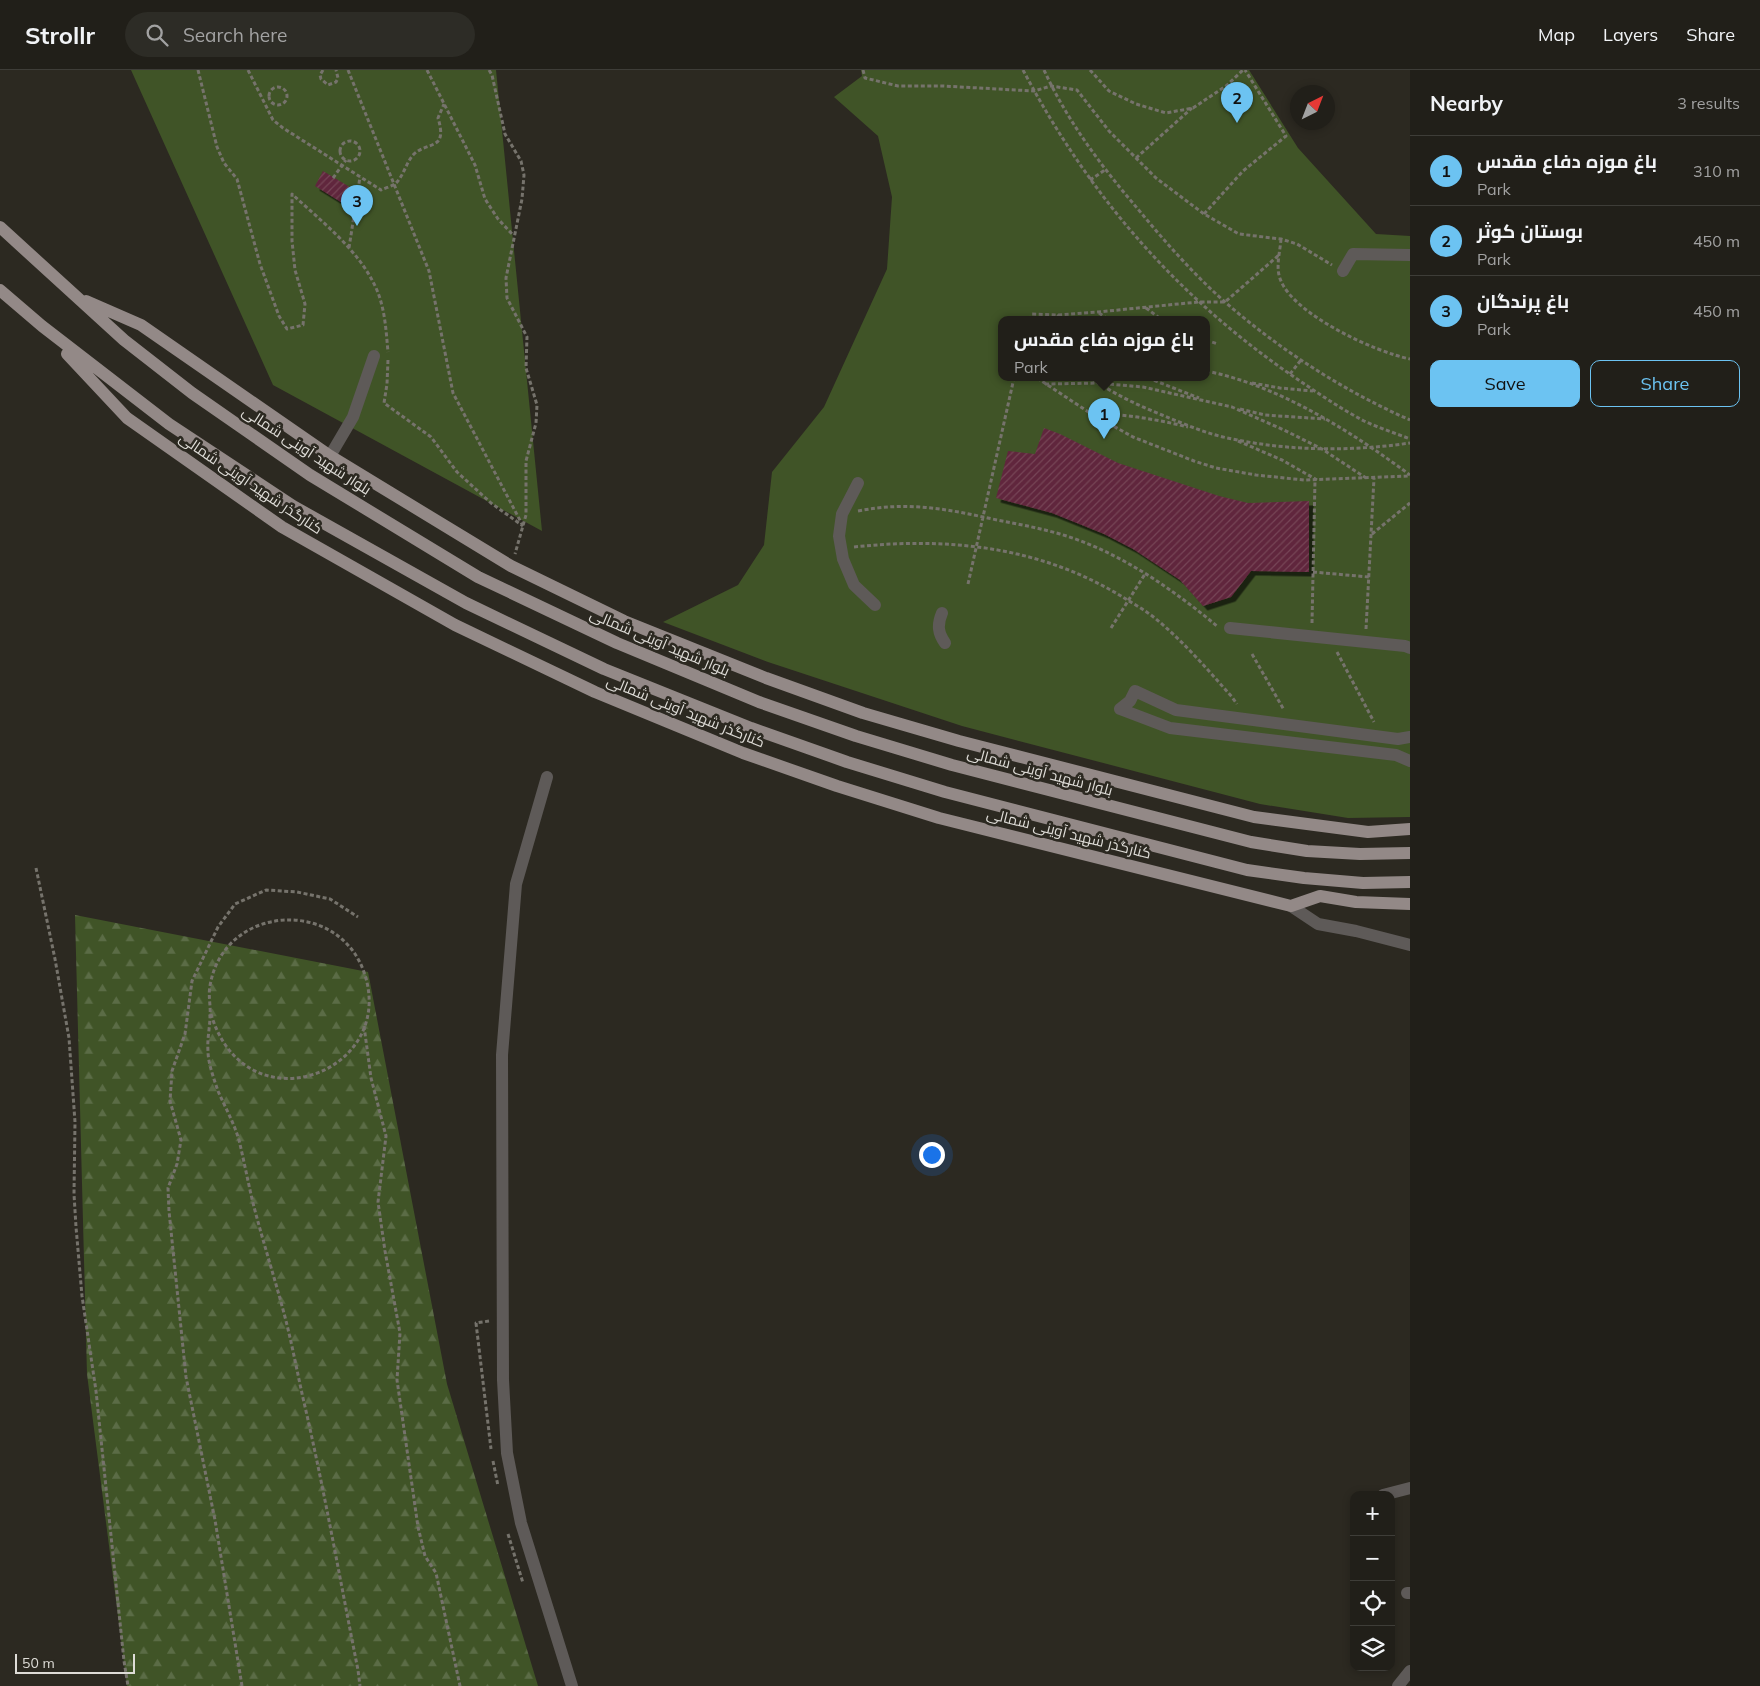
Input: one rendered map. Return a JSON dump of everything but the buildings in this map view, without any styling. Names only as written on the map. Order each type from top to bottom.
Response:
[{"type":"main road","name":"بلوار شهید آوینی شمالی","points":[[0,227],[124,340],[192,393],[310,475],[478,577],[617,643],[758,702],[856,736],[952,765],[1251,842],[1324,852],[1360,854],[1410,853]]},
{"type":"main road","points":[[0,290],[42,326],[169,424],[293,506],[466,603],[604,670],[751,728],[846,762],[954,795],[1247,870],[1304,878],[1363,883],[1410,882]]},
{"type":"main road","points":[[76,296],[141,325],[330,456],[512,566],[624,621],[766,678],[863,713],[949,739],[1254,817],[1368,832],[1410,829]]},
{"type":"main road","name":"کنارگذر شهید آوینی شمالی","points":[[42,326],[127,418],[282,527],[455,625],[595,692],[743,753],[939,818],[1291,906]]},
{"type":"main road","points":[[1291,906],[1320,896],[1356,902],[1410,904]]},
{"type":"street","points":[[1342,271],[1353,254],[1410,255]]},
{"type":"street","points":[[330,456],[353,417],[374,356]]},
{"type":"street","points":[[858,483],[842,514],[839,536],[842,560],[854,585],[875,605]]},
{"type":"street","points":[[942,614],[938,627],[945,643]]},
{"type":"street","points":[[1230,628],[1410,648]]},
{"type":"street","points":[[1410,737],[1398,739],[1176,710],[1135,691],[1130,700],[1120,709],[1170,728],[1396,755],[1410,761]]},
{"type":"street","points":[[547,777],[516,884],[502,1055],[503,1380],[507,1453],[521,1523],[572,1686]]},
{"type":"street","points":[[1291,906],[1318,924],[1356,931],[1410,945]]},
{"type":"street","points":[[1395,1492],[1410,1488]]},
{"type":"street","points":[[1398,1686],[1410,1671]]},
{"type":"path","points":[[198,70],[217,146],[224,163],[237,179],[260,264],[279,316],[287,329],[303,325],[305,304],[295,270],[292,241],[292,194],[349,248],[367,270],[377,289],[385,319],[388,353],[384,403],[431,438],[457,472],[491,503],[523,526]]},
{"type":"path","points":[[248,70],[273,120],[381,190],[395,184],[415,153],[435,145],[440,136],[441,129],[438,118],[444,104]]},
{"type":"path","points":[[323,70],[320,75],[321,79],[328,85],[336,82],[338,78],[336,70]]},
{"type":"path","points":[[348,70],[429,271],[452,393],[523,526]]},
{"type":"path","points":[[426,70],[475,165],[484,199],[498,219],[514,235]]},
{"type":"path","points":[[489,70],[492,74],[505,134],[520,161],[524,175],[522,199],[506,278],[507,298],[527,337],[526,368],[537,405],[536,423],[526,461],[526,514],[512,566]]},
{"type":"path","points":[[863,70],[865,78],[898,86],[943,86],[1034,91],[1051,86],[1077,90],[1109,131],[1156,178],[1204,214],[1239,234],[1281,239],[1297,244],[1342,271]]},
{"type":"path","points":[[1024,70],[1059,134],[1090,180],[1144,246],[1198,302],[1262,354],[1315,391],[1365,421],[1410,439]]},
{"type":"path","points":[[1044,70],[1051,86],[1105,170],[1159,236],[1225,302],[1301,360],[1373,404],[1410,420]]},
{"type":"path","points":[[1090,70],[1109,91],[1136,104],[1166,113],[1193,108]]},
{"type":"path","points":[[1136,158],[1193,108],[1226,86],[1244,70],[1286,136],[1243,170],[1204,214]]},
{"type":"path","points":[[278,86],[286,91],[286,101],[283,104],[278,106],[270,101],[268,96],[273,88],[278,86]]},
{"type":"path","points":[[265,104],[270,101]]},
{"type":"path","points":[[349,141],[354,142],[360,152],[354,159],[346,160],[341,154],[342,145],[349,141]]},
{"type":"path","points":[[334,178],[346,160]]},
{"type":"path","points":[[1090,180],[1105,170]]},
{"type":"path","points":[[349,248],[360,177]]},
{"type":"path","points":[[1281,239],[1278,271],[1281,282],[1291,298],[1320,320],[1352,338],[1395,356],[1410,359]]},
{"type":"path","points":[[1031,316],[1032,314],[1057,315],[1198,302],[1225,302],[1279,255]]},
{"type":"path","points":[[1145,308],[1156,316]]},
{"type":"path","points":[[1098,312],[1104,316]]},
{"type":"path","points":[[1210,341],[1218,344]]},
{"type":"path","points":[[1290,374],[1301,360]]},
{"type":"path","points":[[1210,371],[1244,382],[1327,419],[1374,448],[1410,475]]},
{"type":"path","points":[[968,584],[1013,381]]},
{"type":"path","points":[[1040,381],[1090,413],[1133,436],[1216,468],[1256,475],[1316,480],[1410,475]]},
{"type":"path","points":[[1095,381],[1138,405],[1203,431]]},
{"type":"path","points":[[1156,381],[1210,402]]},
{"type":"path","points":[[1244,382],[1315,391]]},
{"type":"path","points":[[1044,384],[1098,383],[1142,387],[1265,415],[1313,420],[1327,419]]},
{"type":"path","points":[[1232,407],[1322,449],[1368,478]]},
{"type":"path","points":[[1090,413],[1121,414],[1149,418],[1266,444],[1322,449],[1374,448],[1410,443]]},
{"type":"path","points":[[1233,438],[1282,460],[1316,480]]},
{"type":"path","points":[[1365,642],[1374,478]]},
{"type":"path","points":[[1312,636],[1316,480]]},
{"type":"path","points":[[1371,535],[1410,503]]},
{"type":"path","points":[[842,514],[868,509],[928,507],[982,516],[1062,534],[1092,546],[1145,574],[1173,592],[1224,631],[1230,628]]},
{"type":"path","points":[[841,548],[930,543],[976,546],[1021,555],[1081,575],[1154,617],[1195,655],[1232,697],[1246,719]]},
{"type":"path","points":[[1313,572],[1369,578]]},
{"type":"path","points":[[1111,628],[1145,574]]},
{"type":"path","points":[[1330,638],[1381,737]]},
{"type":"path","points":[[1252,654],[1293,726]]},
{"type":"path","points":[[36,868],[69,1038],[75,1122],[74,1194],[82,1296],[96,1391],[128,1686]]},
{"type":"path","points":[[242,1686],[215,1520],[186,1377],[169,1211],[168,1188],[177,1164],[181,1140],[170,1101],[172,1072],[185,1034],[192,981],[218,927],[236,904],[266,890],[297,892],[330,899],[358,917]]},
{"type":"path","points":[[210,1014],[220,1040],[239,1061],[263,1074],[283,1078],[304,1077],[330,1068],[351,1050],[359,1038],[364,1026],[369,998],[364,971],[358,959],[340,938],[329,930],[303,920],[289,919],[262,924],[249,930],[227,948],[219,959],[210,986],[207,1052],[218,1090],[238,1136],[253,1203],[286,1320],[324,1492],[360,1686]]},
{"type":"path","points":[[364,1026],[371,1078],[386,1136],[378,1202],[400,1333],[397,1380],[418,1527],[425,1556],[436,1573],[460,1686]]},
{"type":"green space","points":[[131,70],[496,70],[542,531],[273,385]]},
{"type":"green space","points":[[861,70],[1249,70],[1298,148],[1376,234],[1410,236],[1410,817],[1348,818],[1260,804],[962,726],[768,662],[663,622],[738,585],[764,545],[772,472],[824,407],[887,269],[892,197],[878,136],[834,97],[862,76]]},
{"type":"green space","points":[[75,915],[368,972],[447,1384],[538,1686],[127,1686],[87,1374]]},
{"type":"place","name":"بوستان کوثر","points":[[1237,123]]},
{"type":"place","name":"باغ پرندگان","points":[[357,226]]},
{"type":"place","name":"باغ موزه دفاع مقدس","points":[[1104,439]]}]
